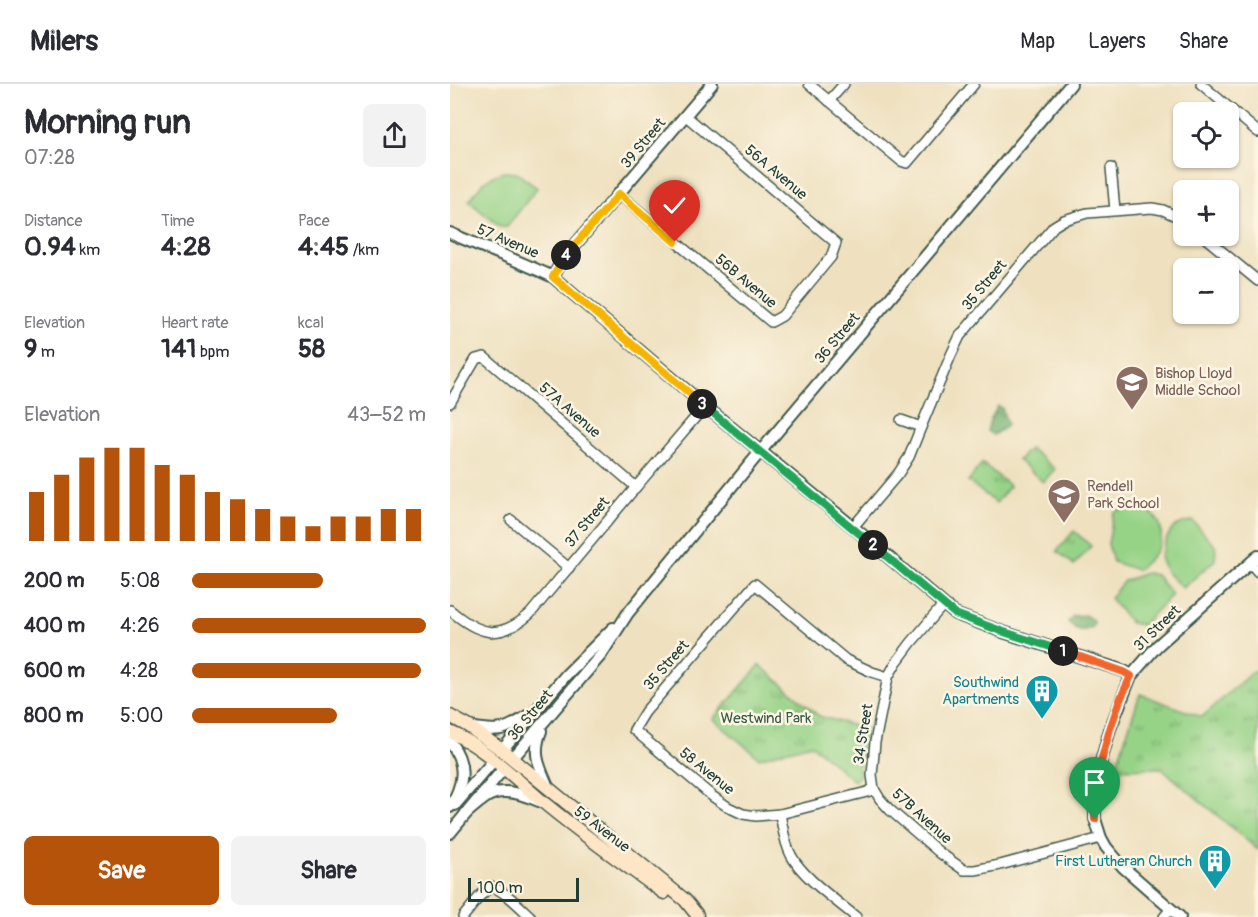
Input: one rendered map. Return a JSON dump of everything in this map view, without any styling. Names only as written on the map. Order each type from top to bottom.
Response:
[{"type":"main road","points":[[450,716],[468,726],[498,755]]},
{"type":"main road","points":[[450,732],[498,755]]},
{"type":"main road","name":"59 Avenue","points":[[498,755],[543,802],[663,893],[698,916]]},
{"type":"main road","name":"59 Avenue","points":[[508,764],[549,789],[685,900],[698,916]]},
{"type":"street","name":"39 Street","points":[[553,277],[563,259],[712,84]]},
{"type":"street","points":[[809,84],[901,161],[907,163],[974,84]]},
{"type":"street","points":[[829,101],[844,84]]},
{"type":"street","name":"36 Street","points":[[450,833],[601,655],[628,614],[760,452],[1071,84]]},
{"type":"street","points":[[1201,84],[1258,132]]},
{"type":"street","name":"56A Avenue","points":[[686,116],[836,243],[831,257],[782,316],[771,322]]},
{"type":"street","points":[[1111,168],[1114,210]]},
{"type":"street","name":"56B Avenue","points":[[619,194],[771,322]]},
{"type":"street","name":"35 Street","points":[[853,527],[898,474],[909,457],[960,336],[1054,226],[1064,220],[1087,213],[1114,210],[1152,208],[1173,215]]},
{"type":"street","name":"57 Avenue","points":[[450,233],[553,277],[955,614],[1131,676]]},
{"type":"street","points":[[1215,246],[1258,281]]},
{"type":"street","name":"57A Avenue","points":[[450,403],[476,359],[484,357],[636,487]]},
{"type":"street","name":"37 Street","points":[[450,610],[478,629],[496,632],[519,623],[530,614],[705,406]]},
{"type":"street","points":[[901,420],[921,427]]},
{"type":"street","points":[[511,520],[569,568]]},
{"type":"street","name":"31 Street","points":[[1101,838],[1095,819],[1095,784],[1110,729],[1131,676],[1157,646],[1255,564]]},
{"type":"street","name":"35 Street","points":[[644,738],[634,730],[645,712],[755,584],[846,660],[888,677]]},
{"type":"street","name":"34 Street","points":[[874,789],[872,775],[875,742],[888,677],[910,644],[943,605]]},
{"type":"street","name":"36 Street","points":[[450,809],[566,675],[628,614]]},
{"type":"street","points":[[468,726],[501,730],[542,705]]},
{"type":"street","points":[[544,722],[536,742],[536,751],[539,767],[549,789]]},
{"type":"street","name":"58 Avenue","points":[[644,738],[728,807],[743,814],[756,816],[780,814]]},
{"type":"street","points":[[450,741],[462,764],[462,779],[450,809]]},
{"type":"street","points":[[856,917],[802,871],[784,839],[780,814],[874,789]]},
{"type":"street","name":"57B Avenue","points":[[874,789],[890,810],[940,853],[964,870],[1000,865],[1101,838]]},
{"type":"street","points":[[466,813],[489,796],[498,793],[524,795],[543,802]]},
{"type":"street","points":[[1101,838],[1122,867],[1167,913],[1180,917]]},
{"type":"street","points":[[462,917],[491,886],[505,894],[531,917]]},
{"type":"green space","points":[[504,172],[517,173],[537,188],[507,227],[500,227],[469,201],[484,182]]},
{"type":"green space","points":[[998,406],[1002,408],[1007,424],[993,435],[987,431]]},
{"type":"green space","points":[[1030,448],[1055,469],[1043,482],[1018,460]]},
{"type":"green space","points":[[982,463],[1010,486],[996,503],[968,481]]},
{"type":"green space","points":[[1126,508],[1148,509],[1159,523],[1161,532],[1156,551],[1137,570],[1113,562],[1108,544],[1114,512]]},
{"type":"green space","points":[[1193,521],[1216,547],[1215,560],[1183,588],[1167,573],[1160,558],[1173,528]]},
{"type":"green space","points":[[1074,531],[1091,546],[1074,565],[1057,551]]},
{"type":"green space","points":[[1146,573],[1156,575],[1172,595],[1142,625],[1131,623],[1110,598],[1124,581]]},
{"type":"green space","points":[[1085,615],[1094,621],[1093,627],[1082,631],[1068,622],[1073,616]]},
{"type":"green space","name":"Westwind Park","points":[[760,665],[819,716],[866,729],[859,776],[854,781],[811,744],[759,758],[713,719]]},
{"type":"green space","points":[[1253,671],[1258,673],[1258,850],[1161,768],[1115,769],[1140,694],[1202,717]]},
{"type":"place","name":"Bishop Lloyd Middle School","points":[[1132,411]]},
{"type":"place","name":"Rendell Park School","points":[[1064,524]]},
{"type":"place","name":"Southwind Apartments","points":[[1042,720]]},
{"type":"place","name":"First Lutheran Church","points":[[1215,890]]},
{"type":"route","points":[[675,242],[619,194],[563,259],[553,277],[955,614],[1131,676],[1110,729],[1095,784],[1095,819]]}]
